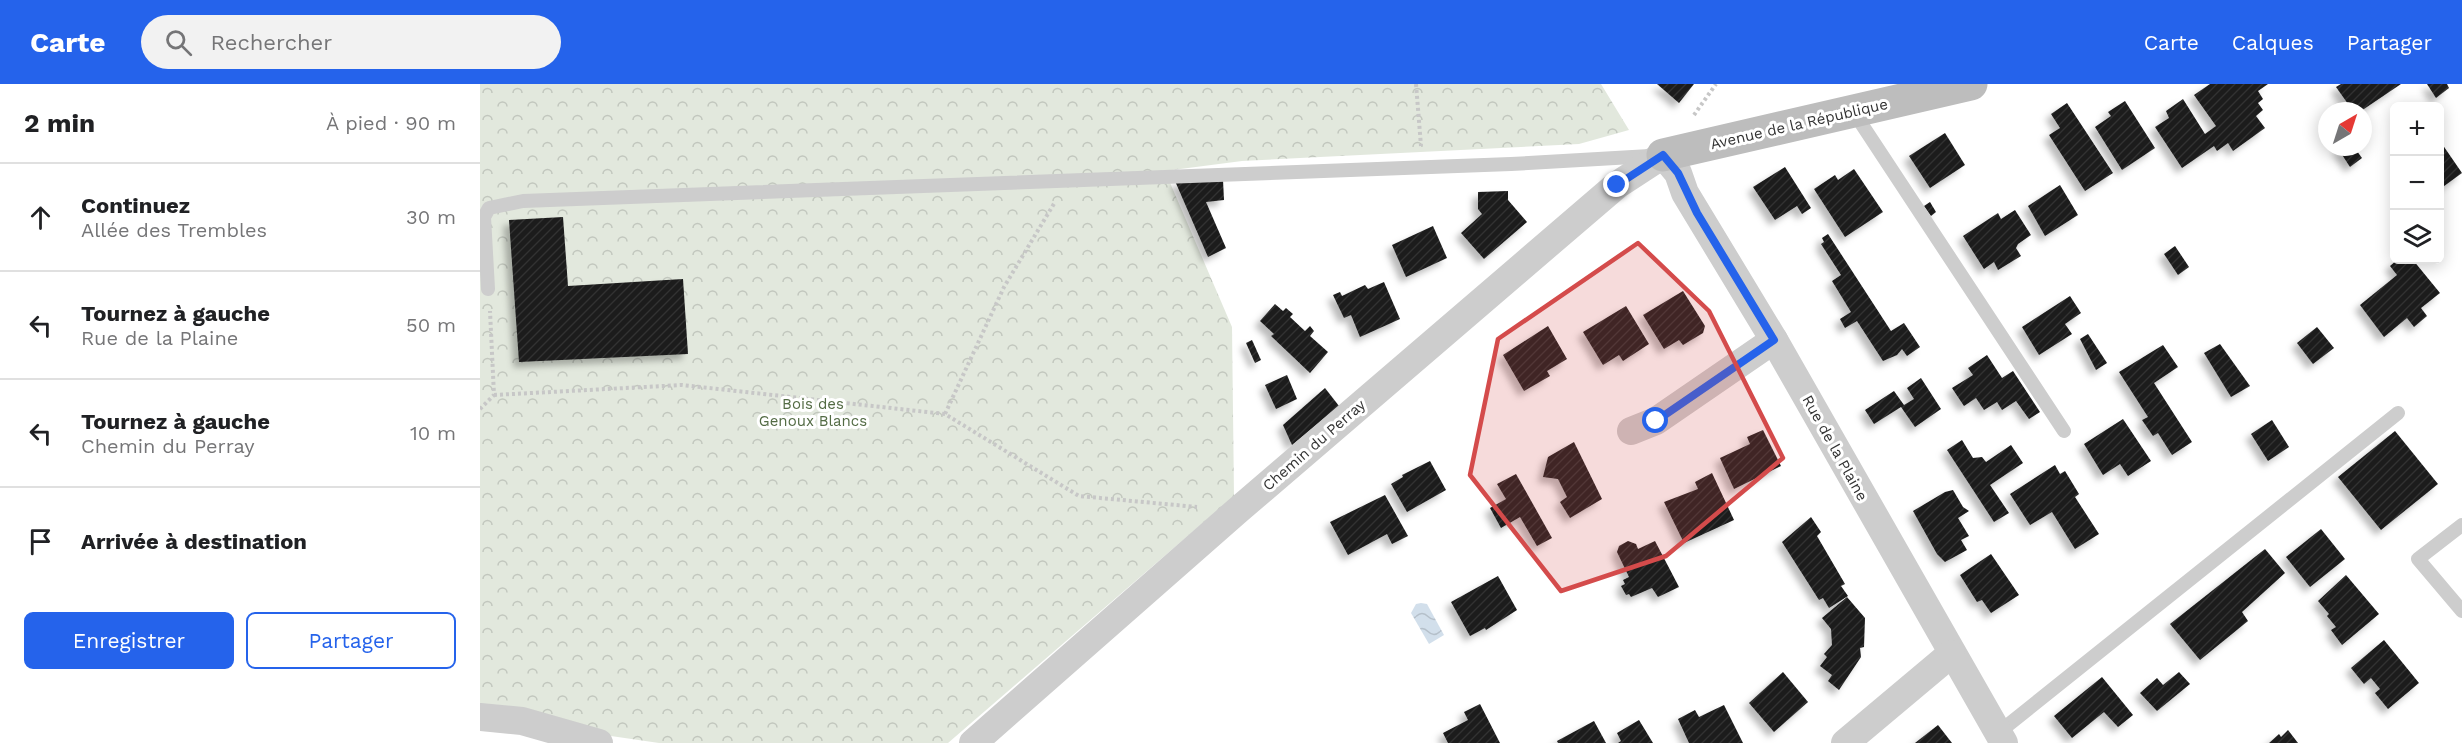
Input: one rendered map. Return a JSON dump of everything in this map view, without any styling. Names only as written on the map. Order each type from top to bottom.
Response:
[{"type":"street","name":"Avenue de la République","points":[[1663,155],[1971,84]]},
{"type":"street","name":"Rue de la Plaine","points":[[1663,155],[1678,173],[1697,213],[1774,340],[1951,654],[2001,738]]},
{"type":"street","name":"Chemin du Perray","points":[[973,743],[1237,511],[1617,185],[1663,155]]},
{"type":"street","points":[[1631,430],[1656,421],[1774,340]]},
{"type":"street","points":[[1845,743],[1951,654]]},
{"type":"street","points":[[480,717],[522,721],[599,743]]},
{"type":"lane","points":[[1853,111],[2064,432]]},
{"type":"lane","points":[[488,289],[484,217],[489,208],[498,204],[523,201],[1663,155]]},
{"type":"lane","points":[[2001,738],[2398,412]]},
{"type":"lane","points":[[2462,525],[2418,559],[2462,613]]},
{"type":"path","points":[[1416,84],[1422,166]]},
{"type":"path","points":[[945,414],[1004,287],[1068,180]]},
{"type":"path","points":[[488,289],[494,395]]},
{"type":"path","points":[[480,409],[494,395],[682,385],[945,414],[1079,496],[1237,511]]},
{"type":"highlighted area","points":[[1638,243],[1709,311],[1783,458],[1666,556],[1561,591],[1470,475],[1498,339]]},
{"type":"green space","name":"Bois des Genoux Blancs","points":[[480,84],[1601,84],[1629,130],[1579,144],[1242,161],[1165,171],[1232,327],[1234,496],[948,743],[659,743],[480,717]]},
{"type":"water","points":[[1416,604],[1427,604],[1444,635],[1429,644],[1411,613]]},
{"type":"building","points":[[1657,84],[1694,84],[1679,103]]},
{"type":"building","points":[[2210,84],[2268,84],[2258,91],[2263,99],[2258,103],[2263,110],[2256,116],[2265,128],[2233,151],[2228,143],[2217,151],[2214,146],[2182,168],[2155,127],[2169,118],[2166,111],[2183,99],[2205,134],[2216,126],[2194,95]]},
{"type":"building","points":[[2341,84],[2401,84],[2372,104],[2347,102],[2336,87]]},
{"type":"building","points":[[2427,84],[2447,84],[2449,88],[2436,98]]},
{"type":"building","points":[[2125,101],[2155,148],[2122,170],[2095,127],[2111,116],[2108,112]]},
{"type":"building","points":[[2067,103],[2113,173],[2085,191],[2049,135],[2060,128],[2051,114]]},
{"type":"building","points":[[1945,133],[1965,165],[1930,188],[1909,156]]},
{"type":"building","points":[[2444,147],[2462,173],[2444,186]]},
{"type":"building","points":[[2343,156],[2361,156],[2362,158],[2350,167]]},
{"type":"building","points":[[1785,167],[1811,208],[1802,214],[1797,206],[1775,220],[1753,187]]},
{"type":"building","points":[[1854,169],[1883,212],[1845,237],[1814,189],[1835,175],[1838,180]]},
{"type":"building","points":[[1223,180],[1224,200],[1206,202],[1226,248],[1208,257],[1175,181]]},
{"type":"building","points":[[2060,185],[2078,215],[2045,236],[2028,206]]},
{"type":"building","points":[[1508,191],[1508,200],[1527,222],[1484,259],[1461,233],[1482,214],[1478,209],[1478,192]]},
{"type":"building","points":[[1930,202],[1936,212],[1931,216],[1924,206]]},
{"type":"building","points":[[2015,210],[2031,235],[2016,248],[2021,256],[1998,270],[1994,262],[1984,269],[1963,236],[1998,213],[2001,219]]},
{"type":"building","points":[[563,217],[568,286],[683,279],[688,354],[519,362],[509,220]]},
{"type":"building","points":[[1433,226],[1447,258],[1406,277],[1392,245]]},
{"type":"building","points":[[1828,234],[1891,331],[1904,323],[1920,347],[1907,356],[1902,349],[1897,355],[1883,361],[1857,321],[1845,328],[1840,319],[1851,312],[1832,281],[1841,275],[1821,244],[1824,242],[1822,238]]},
{"type":"building","points":[[2175,246],[2189,267],[2178,275],[2164,254]]},
{"type":"building","points":[[2392,264],[2416,264],[2440,293],[2421,308],[2427,316],[2414,327],[2407,318],[2384,337],[2360,305],[2397,275],[2390,266]]},
{"type":"building","points":[[1384,282],[1400,319],[1360,337],[1351,315],[1344,318],[1333,295],[1340,292],[1342,296],[1365,285],[1368,289]]},
{"type":"building","points":[[1683,291],[1705,326],[1703,333],[1683,345],[1679,340],[1664,349],[1643,315]]},
{"type":"building","points":[[2070,296],[2081,313],[2065,324],[2072,334],[2039,355],[2022,327]]},
{"type":"building","points":[[1275,304],[1283,311],[1286,308],[1293,314],[1290,317],[1305,331],[1310,326],[1314,331],[1310,336],[1328,352],[1310,373],[1271,336],[1274,334],[1260,321]]},
{"type":"building","points":[[1626,306],[1649,344],[1623,361],[1619,355],[1603,365],[1583,332]]},
{"type":"building","points":[[1548,326],[1567,359],[1547,371],[1550,376],[1524,391],[1503,355]]},
{"type":"building","points":[[2317,327],[2334,348],[2313,364],[2297,343]]},
{"type":"building","points":[[2088,334],[2107,363],[2096,370],[2080,339]]},
{"type":"building","points":[[1252,340],[1261,360],[1255,363],[1246,343]]},
{"type":"building","points":[[2220,344],[2250,386],[2231,397],[2204,353]]},
{"type":"building","points":[[2163,345],[2178,367],[2154,383],[2192,442],[2172,455],[2158,433],[2153,436],[2142,420],[2148,417],[2119,372]]},
{"type":"building","points":[[1987,355],[2002,378],[2013,371],[2040,412],[2029,419],[2016,401],[2002,410],[1997,402],[1984,410],[1976,398],[1964,406],[1952,388],[1973,375],[1968,368]]},
{"type":"building","points":[[1287,375],[1297,399],[1276,409],[1265,385]]},
{"type":"building","points":[[1921,378],[1941,409],[1915,427],[1901,407],[1874,424],[1865,410],[1894,391],[1904,405],[1914,399],[1907,388]]},
{"type":"building","points":[[1325,388],[1339,406],[1292,445],[1283,425]]},
{"type":"building","points":[[2123,419],[2151,461],[2128,476],[2120,464],[2103,475],[2084,444]]},
{"type":"building","points":[[2272,420],[2289,447],[2268,461],[2251,434]]},
{"type":"building","points":[[1763,430],[1781,466],[1734,489],[1720,458],[1750,444],[1747,437]]},
{"type":"building","points":[[2395,431],[2438,484],[2381,530],[2338,477]]},
{"type":"building","points":[[1962,440],[1973,458],[1982,457],[1986,462],[2011,445],[2023,463],[1990,485],[2009,513],[1994,522],[1947,450]]},
{"type":"building","points":[[1574,442],[1602,499],[1570,518],[1560,502],[1567,497],[1558,479],[1543,477],[1548,457]]},
{"type":"building","points":[[1430,461],[1446,490],[1407,512],[1391,484],[1403,477],[1402,475]]},
{"type":"building","points":[[2055,465],[2060,474],[2065,471],[2079,494],[2075,497],[2099,534],[2075,549],[2052,512],[2030,525],[2010,494]]},
{"type":"building","points":[[1712,473],[1734,520],[1684,543],[1664,502],[1698,489],[1695,482]]},
{"type":"building","points":[[1516,474],[1552,538],[1537,546],[1520,517],[1501,528],[1490,508],[1506,499],[1497,484]]},
{"type":"building","points":[[1953,490],[1963,507],[1969,511],[1958,518],[1969,536],[1961,540],[1967,550],[1945,562],[1937,554],[1913,511],[1945,492]]},
{"type":"building","points":[[1385,495],[1408,536],[1392,544],[1387,534],[1348,555],[1330,522]]},
{"type":"building","points":[[1811,517],[1821,532],[1817,536],[1845,584],[1841,586],[1848,596],[1829,608],[1823,598],[1819,600],[1782,542]]},
{"type":"building","points":[[2321,529],[2345,559],[2310,587],[2286,557]]},
{"type":"building","points":[[1628,541],[1636,544],[1638,549],[1655,541],[1679,587],[1658,597],[1652,588],[1631,597],[1629,594],[1626,595],[1621,586],[1625,584],[1623,580],[1629,577],[1617,552],[1619,546]]},
{"type":"building","points":[[2265,549],[2285,573],[2242,612],[2248,621],[2200,660],[2170,624]]},
{"type":"building","points":[[1991,554],[2019,595],[1991,613],[1982,600],[1977,602],[1960,575]]},
{"type":"building","points":[[2346,575],[2379,614],[2342,645],[2331,630],[2336,627],[2327,616],[2329,614],[2318,601]]},
{"type":"building","points":[[1498,576],[1517,610],[1486,630],[1485,628],[1470,636],[1451,602]]},
{"type":"building","points":[[1847,597],[1865,618],[1864,647],[1860,648],[1861,657],[1839,690],[1828,681],[1832,675],[1820,666],[1827,657],[1824,654],[1832,645],[1831,629],[1822,618]]},
{"type":"building","points":[[2384,640],[2419,683],[2388,709],[2375,693],[2380,689],[2371,678],[2364,684],[2351,668]]},
{"type":"building","points":[[1783,672],[1808,702],[1774,732],[1749,703]]},
{"type":"building","points":[[2179,672],[2190,684],[2157,711],[2140,693],[2157,678],[2163,685]]},
{"type":"building","points":[[2102,677],[2133,715],[2118,727],[2104,712],[2072,738],[2054,716]]},
{"type":"building","points":[[1480,704],[1500,743],[1448,743],[1443,733],[1468,720],[1464,712]]},
{"type":"building","points":[[1724,705],[1743,743],[1689,743],[1678,719],[1695,710],[1699,717]]},
{"type":"building","points":[[1639,720],[1653,743],[1618,743],[1621,741],[1617,733]]},
{"type":"building","points":[[1594,721],[1606,743],[1558,743],[1557,741]]},
{"type":"building","points":[[1938,725],[1952,743],[1915,743]]},
{"type":"building","points":[[2288,730],[2298,743],[2269,743],[2279,734],[2281,737]]},
{"type":"route","points":[[1617,185],[1663,155],[1678,173],[1685,193],[1774,340],[1656,421]]}]
